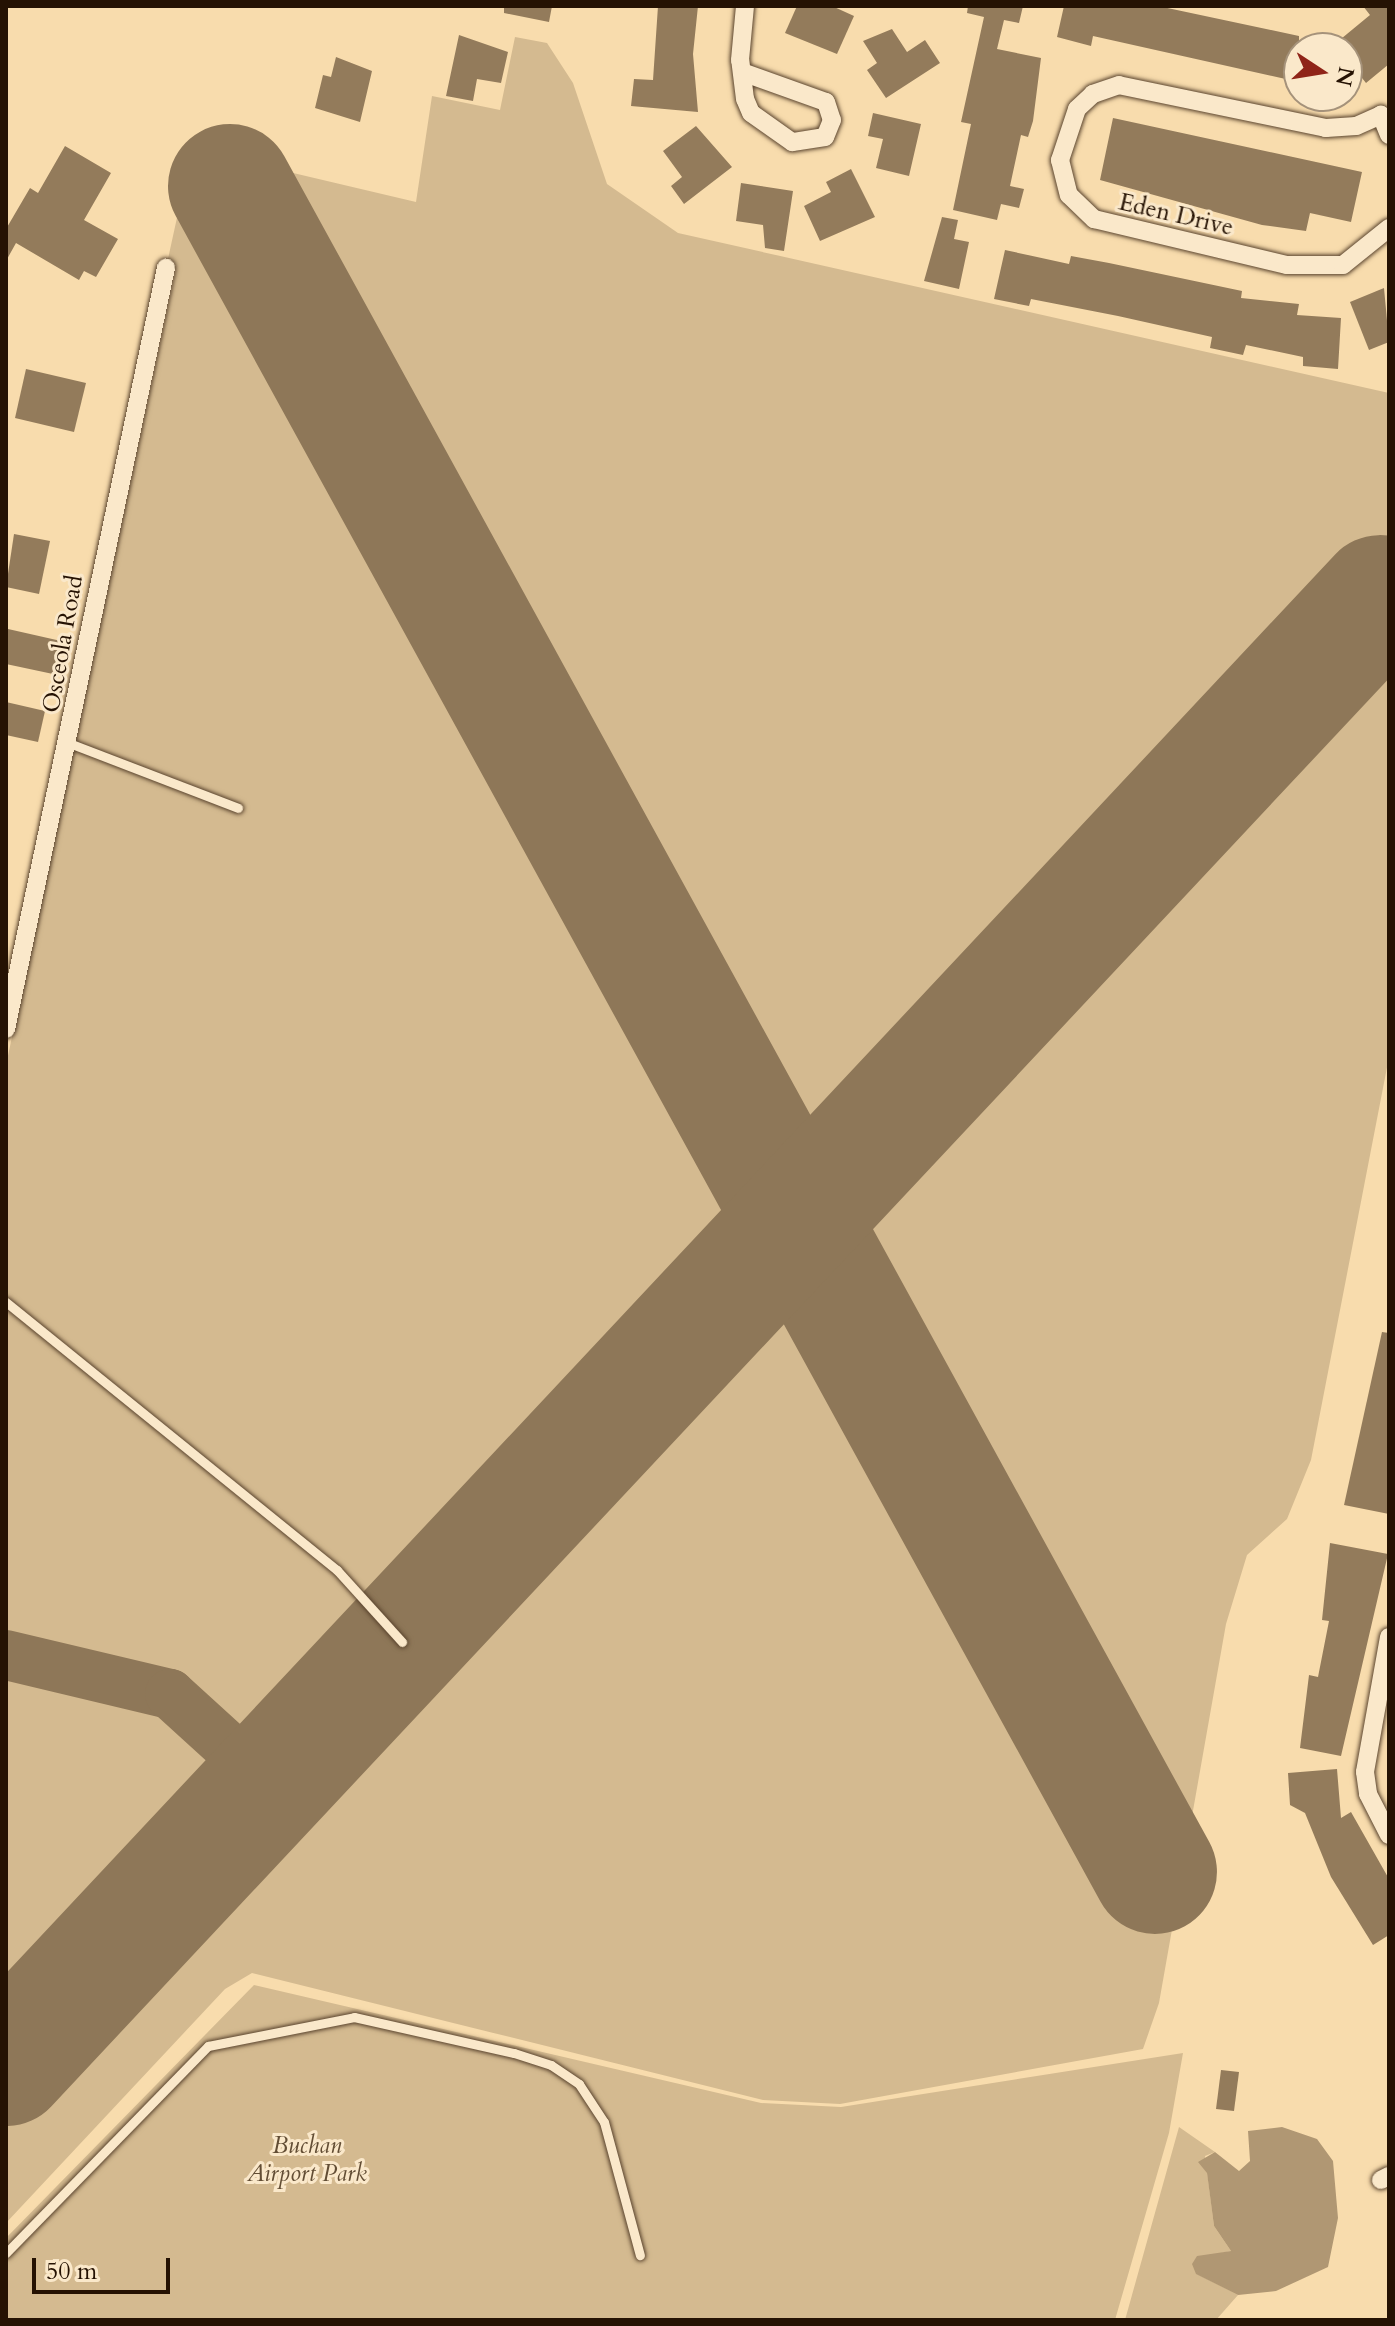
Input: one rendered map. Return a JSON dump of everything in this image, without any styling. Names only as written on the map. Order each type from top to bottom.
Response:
[{"type":"street","points":[[742,72],[826,102],[832,120],[825,137],[802,144],[765,128],[745,99],[742,72],[745,6]]},
{"type":"street","name":"Eden Drive","points":[[1389,135],[1385,112],[1356,126],[1326,128],[1119,85],[1093,94],[1075,113],[1060,166],[1070,197],[1094,219],[1287,265],[1343,265],[1366,253],[1389,228]]},
{"type":"street","name":"Osceola Road","points":[[6,1029],[69,743],[166,268]]},
{"type":"street","points":[[1387,1827],[1368,1794],[1365,1756],[1389,1637]]},
{"type":"lane","points":[[69,743],[238,808]]},
{"type":"lane","points":[[6,1302],[337,1570],[402,1642]]},
{"type":"lane","points":[[6,2253],[208,2046],[354,2017],[514,2053],[551,2065],[579,2084],[604,2122],[640,2255]]},
{"type":"green space","points":[[515,37],[547,43],[573,83],[607,184],[678,233],[1389,393],[1389,1057],[1311,1460],[1287,1519],[1247,1555],[1226,1624],[1159,2003],[1143,2049],[840,2104],[763,2100],[252,1973],[225,1989],[6,2223],[6,1065],[176,270],[166,268],[192,149],[416,202],[432,96],[500,110]]},
{"type":"green space","name":"Buchan Airport Park","points":[[254,1985],[761,2103],[841,2107],[1183,2053],[1169,2133],[1115,2320],[6,2320],[6,2238]]},
{"type":"green space","points":[[1179,2127],[1215,2152],[1205,2156],[1214,2226],[1231,2251],[1207,2256],[1197,2274],[1238,2295],[1216,2320],[1125,2320]]},
{"type":"shaded area","points":[[1282,2127],[1317,2139],[1333,2161],[1338,2218],[1328,2267],[1276,2291],[1238,2295],[1196,2274],[1192,2264],[1197,2256],[1231,2251],[1214,2226],[1207,2173],[1198,2162],[1215,2152],[1239,2171],[1250,2161],[1248,2131]]},
{"type":"building","points":[[504,6],[552,6],[549,22],[504,13]]},
{"type":"building","points":[[658,6],[698,6],[693,54],[698,112],[631,106],[634,79],[653,80]]},
{"type":"building","points":[[797,6],[832,6],[854,16],[837,54],[785,33]]},
{"type":"building","points":[[968,6],[1023,6],[1019,23],[1004,20],[997,49],[1041,58],[1033,121],[1028,137],[1021,135],[1010,186],[1024,189],[1019,208],[1001,204],[997,220],[953,210],[971,124],[961,122],[984,17],[967,13]]},
{"type":"building","points":[[1064,6],[1158,6],[1283,33],[1283,78],[1093,36],[1091,46],[1057,37]]},
{"type":"building","points":[[1363,6],[1389,6],[1389,64],[1366,83],[1363,79],[1363,32],[1349,32],[1370,15]]},
{"type":"building","points":[[892,29],[907,52],[925,40],[940,63],[886,98],[867,70],[877,63],[863,41]]},
{"type":"building","points":[[459,35],[508,52],[501,83],[477,79],[473,101],[446,96]]},
{"type":"building","points":[[336,57],[372,71],[360,122],[315,108],[323,75],[331,77]]},
{"type":"building","points":[[873,113],[921,124],[909,176],[876,168],[883,139],[868,136]]},
{"type":"building","points":[[1113,118],[1362,172],[1351,222],[1310,213],[1306,231],[1262,225],[1100,180]]},
{"type":"building","points":[[696,126],[732,167],[684,204],[671,186],[682,177],[663,151]]},
{"type":"building","points":[[65,146],[111,173],[84,220],[118,239],[96,277],[84,271],[79,280],[16,243],[6,261],[6,229],[30,188],[38,193]]},
{"type":"building","points":[[851,169],[875,217],[820,241],[804,206],[831,192],[826,182]]},
{"type":"building","points":[[741,183],[793,191],[784,251],[765,248],[763,225],[736,221]]},
{"type":"building","points":[[942,217],[958,220],[954,239],[969,242],[959,289],[924,281]]},
{"type":"building","points":[[1005,250],[1069,264],[1071,256],[1109,263],[1242,291],[1241,298],[1299,304],[1297,315],[1341,318],[1338,369],[1303,366],[1303,357],[1246,345],[1243,355],[1210,348],[1212,337],[1118,316],[1031,299],[1029,306],[994,299]]},
{"type":"building","points":[[1384,288],[1389,342],[1369,350],[1350,302]]},
{"type":"building","points":[[26,369],[86,383],[74,432],[15,418]]},
{"type":"building","points":[[14,534],[50,541],[39,594],[6,587]]},
{"type":"building","points":[[8,629],[61,641],[53,674],[6,664]]},
{"type":"building","points":[[6,702],[45,711],[38,742],[6,735]]},
{"type":"building","points":[[1382,1332],[1389,1333],[1389,1514],[1344,1505]]},
{"type":"building","points":[[1330,1543],[1388,1554],[1341,1756],[1300,1748],[1309,1675],[1318,1677],[1329,1621],[1322,1620]]},
{"type":"building","points":[[1337,1769],[1341,1818],[1351,1812],[1389,1879],[1389,1935],[1373,1945],[1331,1877],[1305,1813],[1290,1805],[1288,1773]]},
{"type":"building","points":[[1221,2070],[1239,2072],[1234,2111],[1216,2109]]},
{"type":"taxiway","points":[[6,1655],[170,1694],[269,1784]]},
{"type":"runway","points":[[230,186],[1155,1872]]},
{"type":"runway","points":[[6,2064],[1380,597]]}]
